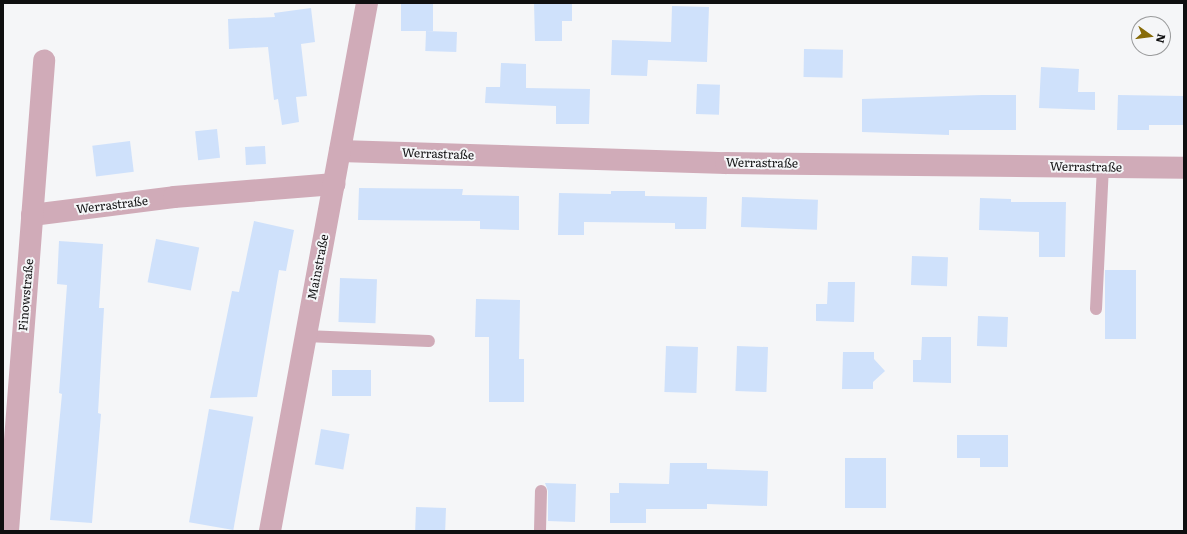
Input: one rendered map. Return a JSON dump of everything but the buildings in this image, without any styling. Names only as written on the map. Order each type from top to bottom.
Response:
[{"type":"street","name":"Mainstraße","points":[[270,531],[367,3]]},
{"type":"street","name":"Finowstraße","points":[[8,531],[44,60]]},
{"type":"street","name":"Werrastraße","points":[[340,151],[726,163],[1184,168]]},
{"type":"street","name":"Werrastraße","points":[[32,215],[174,198],[334,184]]},
{"type":"lane","points":[[1096,309],[1103,167]]},
{"type":"lane","points":[[305,336],[430,341]]},
{"type":"lane","points":[[540,531],[541,491]]}]
